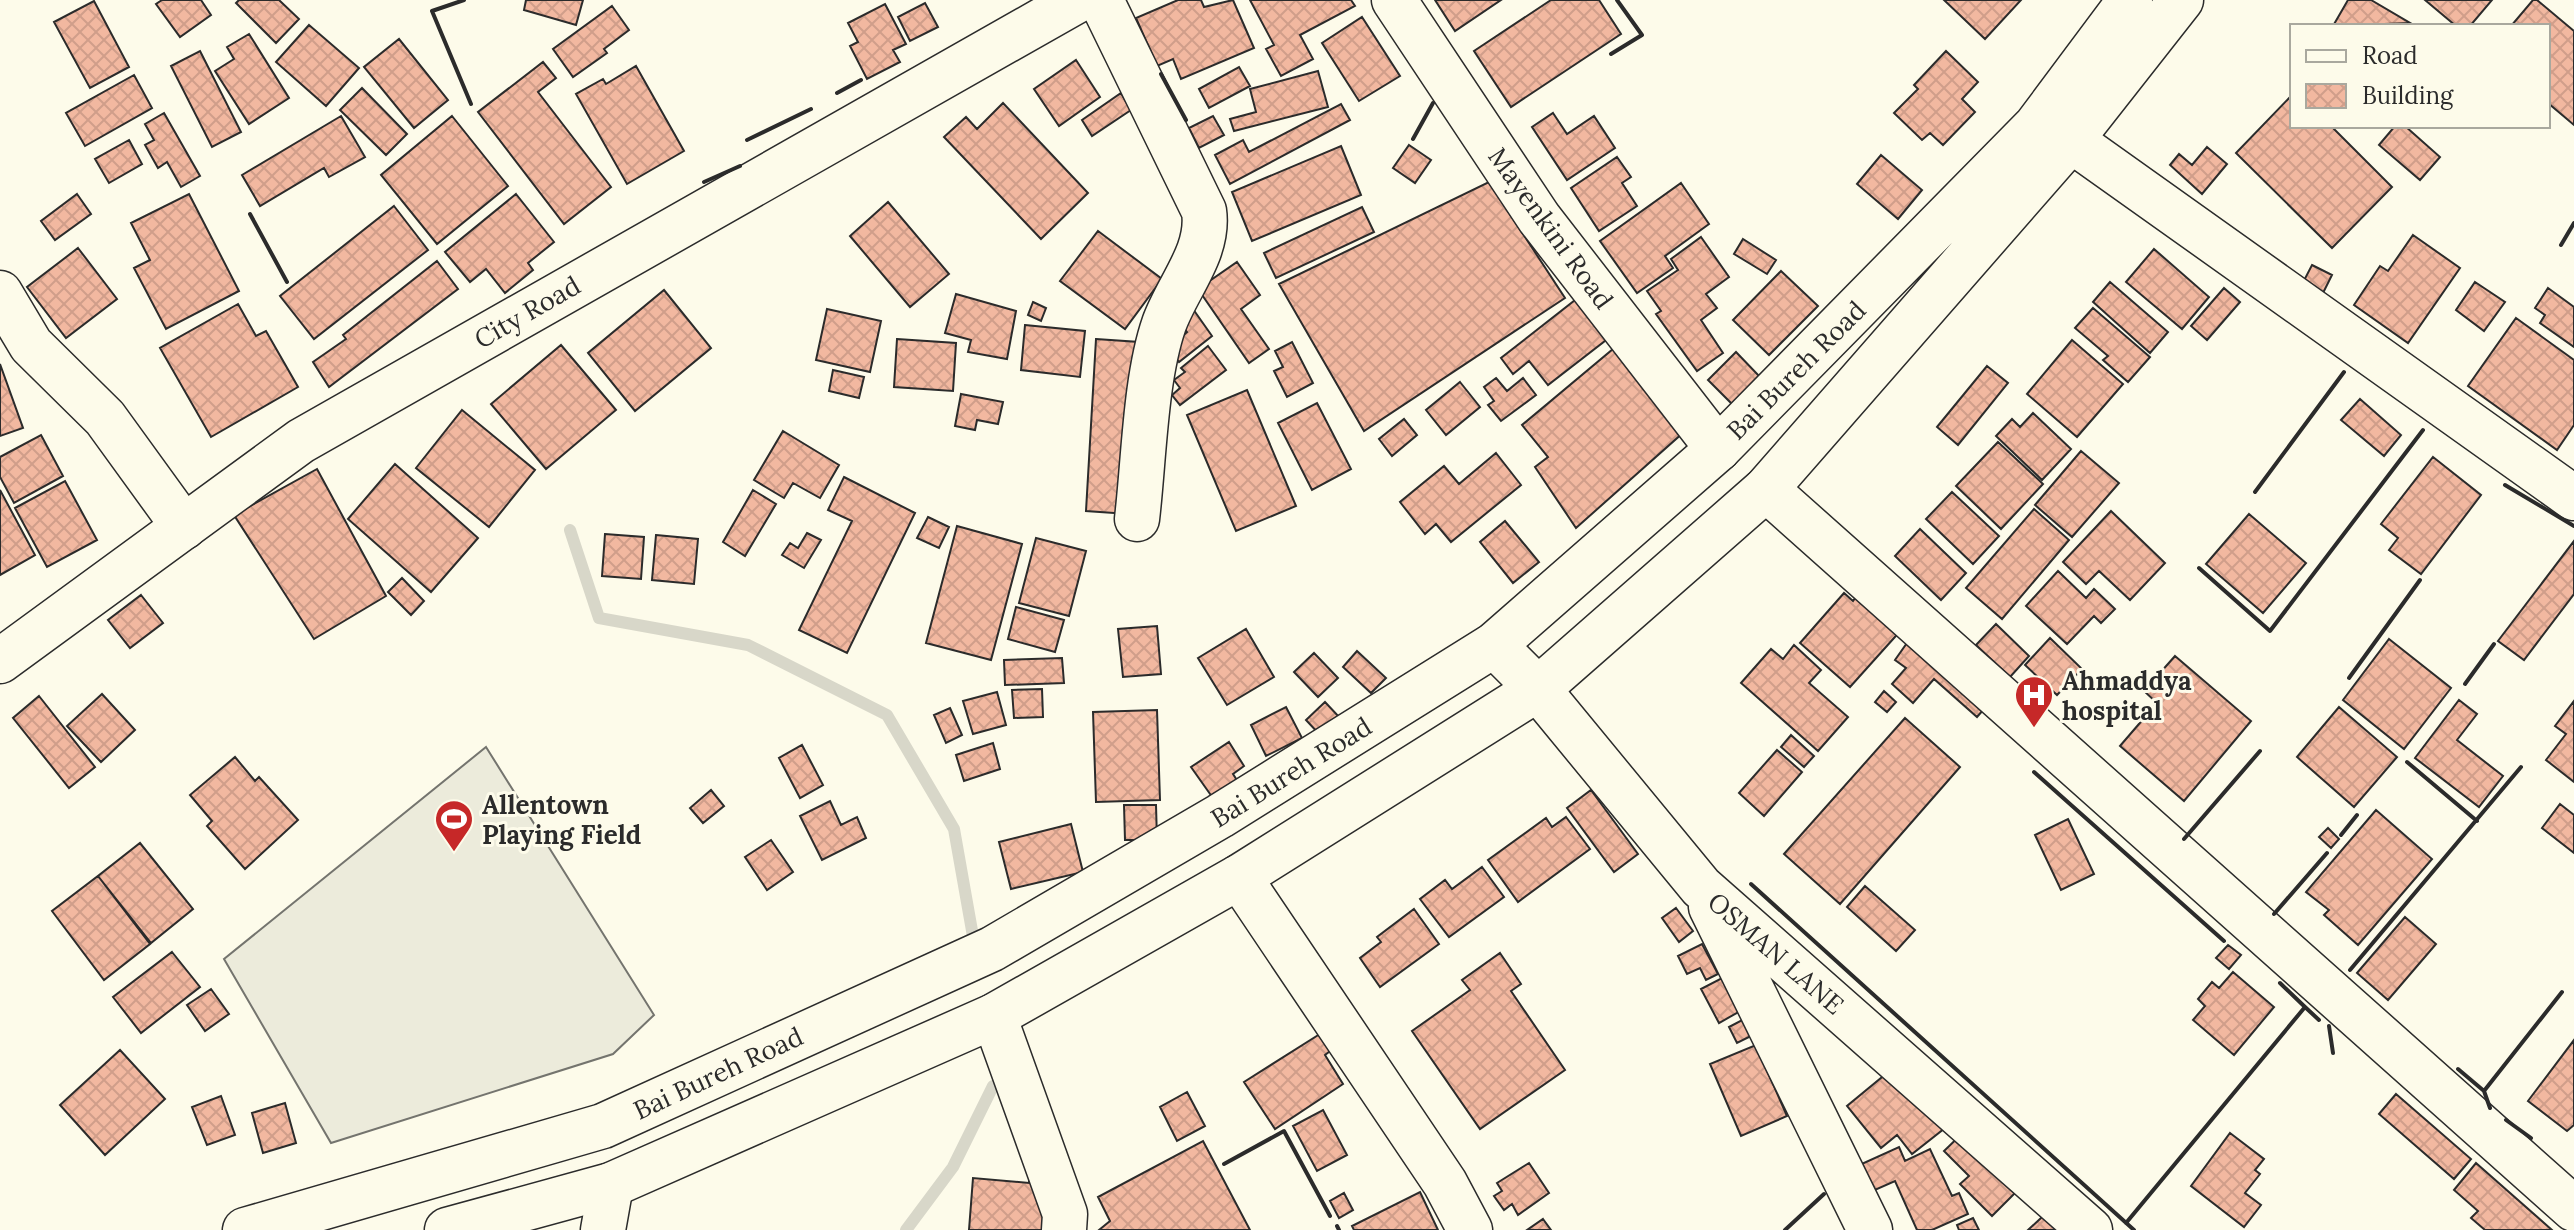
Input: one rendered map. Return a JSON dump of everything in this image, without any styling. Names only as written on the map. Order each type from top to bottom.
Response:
[{"type":"main road","points":[[1101,0],[1204,211],[1207,232],[1164,325],[1154,372],[1137,519]]},
{"type":"main road","name":"Mayenkini Road","points":[[1394,0],[1539,218],[1718,449]]},
{"type":"main road","name":"Bai Bureh Road","points":[[245,1230],[603,1126],[992,949],[1220,816],[1494,645],[1718,449],[2036,126],[2130,0]]},
{"type":"main road","name":"Bai Bureh Road","points":[[447,1230],[611,1185],[994,1016],[1239,877],[1538,689],[1766,489],[2071,140],[2181,0]]},
{"type":"main road","name":"City Road","points":[[0,661],[301,441],[1058,5]]},
{"type":"main road","points":[[2071,140],[2574,498]]},
{"type":"main road","points":[[0,293],[31,345],[105,418],[184,527]]},
{"type":"main road","points":[[1766,489],[2574,1209]]},
{"type":"main road","name":"OSMAN LANE","points":[[1494,645],[1538,689],[1701,887],[2090,1230]]},
{"type":"main road","points":[[1239,877],[1445,1183],[1470,1230]]},
{"type":"main road","points":[[1701,887],[1870,1230]]},
{"type":"main road","points":[[994,1016],[1065,1214],[1064,1230]]},
{"type":"main road","points":[[603,1230],[611,1185]]},
{"type":"shaded area","name":"Allentown Playing Field","points":[[486,747],[654,1015],[613,1054],[331,1143],[224,959]]},
{"type":"building","points":[[162,0],[201,0],[211,15],[180,37],[156,4]]},
{"type":"building","points":[[239,0],[279,0],[299,19],[276,43],[236,3]]},
{"type":"building","points":[[526,0],[583,0],[576,25],[524,10]]},
{"type":"building","points":[[1178,0],[1201,0],[1204,7],[1233,0],[1254,48],[1181,79],[1173,59],[1157,66],[1136,18]]},
{"type":"building","points":[[1250,0],[1351,0],[1355,6],[1300,35],[1313,59],[1281,76],[1266,49],[1274,45]]},
{"type":"building","points":[[1435,0],[1501,0],[1455,31]]},
{"type":"building","points":[[1551,0],[1599,0],[1621,34],[1511,107],[1474,51]]},
{"type":"building","points":[[1944,0],[2021,0],[1985,39]]},
{"type":"building","points":[[2348,0],[2371,0],[2410,23],[2384,24],[2334,24]]},
{"type":"building","points":[[2425,0],[2492,0],[2472,24],[2454,24]]},
{"type":"building","points":[[2533,0],[2537,0],[2574,31],[2574,125],[2550,105],[2550,24],[2513,24]]},
{"type":"building","points":[[94,1],[129,67],[90,88],[54,22]]},
{"type":"building","points":[[925,3],[938,27],[910,41],[898,17]]},
{"type":"building","points":[[885,4],[906,44],[893,50],[900,62],[867,79],[850,46],[858,42],[848,23]]},
{"type":"building","points":[[612,6],[629,30],[604,49],[607,53],[573,77],[553,49]]},
{"type":"building","points":[[1362,17],[1400,76],[1359,101],[1322,43]]},
{"type":"building","points":[[309,25],[359,68],[326,106],[276,62]]},
{"type":"building","points":[[249,34],[289,98],[249,124],[215,71],[234,59],[227,47]]},
{"type":"building","points":[[399,39],[448,100],[414,128],[364,67]]},
{"type":"building","points":[[200,51],[241,132],[212,147],[171,66]]},
{"type":"building","points":[[1946,51],[1978,82],[1962,99],[1975,112],[1943,145],[1930,133],[1922,140],[1894,113],[1918,89],[1914,85]]},
{"type":"building","points":[[1076,60],[1100,97],[1059,126],[1034,89]]},
{"type":"building","points":[[543,62],[556,78],[538,92],[611,187],[564,224],[478,112]]},
{"type":"building","points":[[636,66],[684,151],[627,184],[576,94],[603,79],[606,84]]},
{"type":"building","points":[[1239,67],[1250,86],[1209,108],[1199,89]]},
{"type":"building","points":[[1318,71],[1328,107],[1234,131],[1230,119],[1256,112],[1250,89]]},
{"type":"building","points":[[134,75],[152,108],[85,146],[66,113]]},
{"type":"building","points":[[362,88],[407,134],[386,155],[340,110]]},
{"type":"building","points":[[1121,93],[1131,110],[1092,136],[1082,120]]},
{"type":"building","points":[[2290,97],[2290,128],[2333,128],[2392,187],[2332,248],[2236,153]]},
{"type":"building","points":[[1003,103],[1088,193],[1041,239],[944,137],[966,117],[977,129]]},
{"type":"building","points":[[1341,104],[1350,120],[1230,184],[1215,155],[1243,140],[1249,152]]},
{"type":"building","points":[[164,113],[200,176],[181,187],[167,162],[158,168],[145,145],[154,140],[145,124]]},
{"type":"building","points":[[1553,113],[1567,134],[1594,116],[1615,148],[1567,180],[1532,127]]},
{"type":"building","points":[[341,116],[365,157],[329,177],[324,168],[260,206],[242,175]]},
{"type":"building","points":[[452,116],[508,186],[437,244],[381,175]]},
{"type":"building","points":[[1213,116],[1224,135],[1199,148],[1189,128]]},
{"type":"building","points":[[2393,128],[2407,128],[2440,157],[2420,180],[2379,145]]},
{"type":"building","points":[[129,140],[142,164],[109,183],[95,159]]},
{"type":"building","points":[[1409,145],[1431,160],[1415,183],[1393,168]]},
{"type":"building","points":[[1341,146],[1361,195],[1252,241],[1232,192]]},
{"type":"building","points":[[2207,147],[2227,164],[2202,194],[2170,165],[2179,154],[2192,165]]},
{"type":"building","points":[[1881,155],[1922,190],[1898,219],[1857,184]]},
{"type":"building","points":[[1617,157],[1631,177],[1622,183],[1637,206],[1599,231],[1571,188]]},
{"type":"building","points":[[1489,182],[1565,298],[1364,431],[1279,284]]},
{"type":"building","points":[[1681,183],[1709,224],[1665,256],[1673,268],[1637,293],[1600,241]]},
{"type":"building","points":[[77,194],[91,214],[55,240],[41,221]]},
{"type":"building","points":[[189,194],[239,291],[166,329],[134,268],[150,260],[131,223]]},
{"type":"building","points":[[516,194],[554,242],[528,263],[533,270],[505,293],[486,269],[470,282],[445,252]]},
{"type":"building","points":[[888,202],[949,274],[910,307],[850,236]]},
{"type":"building","points":[[394,206],[428,250],[314,339],[280,296]]},
{"type":"building","points":[[1362,207],[1374,232],[1276,278],[1264,253]]},
{"type":"building","points":[[1098,231],[1162,279],[1125,329],[1060,281]]},
{"type":"building","points":[[2413,235],[2460,268],[2408,343],[2354,305],[2380,266],[2388,271]]},
{"type":"building","points":[[1701,237],[1729,277],[1706,294],[1717,308],[1701,320],[1723,353],[1697,371],[1656,314],[1661,311],[1647,291],[1678,270],[1671,259]]},
{"type":"building","points":[[1743,239],[1776,260],[1767,274],[1734,254]]},
{"type":"building","points":[[78,248],[117,299],[66,338],[27,287]]},
{"type":"building","points":[[2154,249],[2209,297],[2182,329],[2126,282]]},
{"type":"building","points":[[437,261],[458,289],[329,387],[313,362],[346,339],[343,335]]},
{"type":"building","points":[[1237,262],[1260,295],[1241,309],[1269,349],[1249,363],[1198,289]]},
{"type":"building","points":[[2312,265],[2332,275],[2317,305],[2297,294]]},
{"type":"building","points":[[1781,271],[1818,306],[1769,355],[1733,320]]},
{"type":"building","points":[[2110,282],[2168,332],[2150,353],[2093,302]]},
{"type":"building","points":[[2475,282],[2505,302],[2484,331],[2456,310]]},
{"type":"building","points":[[2224,288],[2240,302],[2207,340],[2191,326]]},
{"type":"building","points":[[2548,288],[2574,307],[2574,347],[2540,323],[2545,315],[2535,308]]},
{"type":"building","points":[[664,290],[711,348],[635,411],[588,353]]},
{"type":"building","points":[[956,294],[1016,311],[1007,359],[968,352],[971,340],[945,333]]},
{"type":"building","points":[[1579,297],[1610,337],[1548,385],[1529,361],[1513,374],[1501,358]]},
{"type":"building","points":[[1033,302],[1046,308],[1041,321],[1028,315]]},
{"type":"building","points":[[238,304],[256,336],[266,331],[298,387],[211,437],[160,348]]},
{"type":"building","points":[[2093,308],[2150,357],[2128,382],[2103,360],[2108,356],[2075,328]]},
{"type":"building","points":[[827,309],[881,321],[870,372],[816,360]]},
{"type":"building","points":[[1193,309],[1212,336],[1179,362],[1168,348],[1187,332],[1178,320]]},
{"type":"building","points":[[2516,318],[2574,360],[2574,425],[2557,450],[2468,386]]},
{"type":"building","points":[[1025,325],[1085,331],[1080,377],[1021,370]]},
{"type":"building","points":[[897,339],[956,343],[953,391],[894,387]]},
{"type":"building","points":[[1096,339],[1139,342],[1128,514],[1086,511]]},
{"type":"building","points":[[2072,340],[2123,384],[2077,437],[2027,394]]},
{"type":"building","points":[[1292,342],[1313,383],[1287,397],[1274,371],[1283,367],[1275,351]]},
{"type":"building","points":[[1619,344],[1685,431],[1576,528],[1535,467],[1548,457],[1522,425]]},
{"type":"building","points":[[561,345],[616,410],[546,469],[491,404]]},
{"type":"building","points":[[1208,346],[1226,370],[1180,405],[1172,395],[1180,388],[1174,380],[1185,372],[1181,368]]},
{"type":"building","points":[[1736,352],[1760,377],[1732,404],[1708,380]]},
{"type":"building","points":[[0,364],[23,428],[0,436]]},
{"type":"building","points":[[1987,366],[2008,383],[1958,445],[1937,427]]},
{"type":"building","points":[[833,370],[864,377],[859,398],[829,391]]},
{"type":"building","points":[[1496,378],[1507,391],[1523,378],[1536,395],[1501,421],[1488,405],[1494,401],[1484,387]]},
{"type":"building","points":[[1460,382],[1480,407],[1446,435],[1426,410]]},
{"type":"building","points":[[1247,390],[1296,506],[1236,531],[1187,415]]},
{"type":"building","points":[[961,394],[1003,402],[998,424],[977,420],[975,430],[955,426]]},
{"type":"building","points":[[2360,399],[2401,435],[2384,456],[2341,420]]},
{"type":"building","points":[[1317,403],[1351,469],[1312,490],[1278,423]]},
{"type":"building","points":[[462,410],[535,470],[489,527],[416,468]]},
{"type":"building","points":[[2033,413],[2071,449],[2042,480],[1996,436],[2012,419],[2020,427]]},
{"type":"building","points":[[1404,419],[1417,435],[1392,456],[1379,439]]},
{"type":"building","points":[[783,431],[839,465],[820,498],[793,483],[784,498],[754,480]]},
{"type":"building","points":[[41,435],[63,476],[14,503],[0,477],[0,457]]},
{"type":"building","points":[[1998,442],[2043,484],[2001,529],[1956,486]]},
{"type":"building","points":[[2081,451],[2119,483],[2072,537],[2035,505]]},
{"type":"building","points":[[1496,453],[1521,485],[1451,542],[1436,524],[1425,534],[1400,502],[1444,466],[1459,484]]},
{"type":"building","points":[[2433,457],[2481,495],[2421,574],[2389,550],[2398,538],[2381,524]]},
{"type":"building","points":[[395,464],[478,538],[431,592],[348,519]]},
{"type":"building","points":[[317,469],[386,596],[314,639],[234,515]]},
{"type":"building","points":[[844,477],[915,513],[847,653],[799,630],[852,521],[828,510]]},
{"type":"building","points":[[65,481],[97,540],[47,567],[15,508]]},
{"type":"building","points":[[0,490],[35,555],[0,575]]},
{"type":"building","points":[[753,490],[776,504],[745,556],[723,542]]},
{"type":"building","points":[[1952,492],[1999,536],[1973,564],[1926,519]]},
{"type":"building","points":[[2034,509],[2069,540],[2002,619],[1966,588]]},
{"type":"building","points":[[2111,511],[2165,563],[2130,600],[2099,571],[2086,584],[2063,562]]},
{"type":"building","points":[[2249,514],[2306,563],[2263,613],[2206,564]]},
{"type":"building","points":[[928,517],[949,527],[939,548],[917,538]]},
{"type":"building","points":[[1505,521],[1539,562],[1513,583],[1480,542]]},
{"type":"building","points":[[957,526],[1022,544],[991,660],[926,643]]},
{"type":"building","points":[[1920,529],[1966,573],[1941,600],[1895,556]]},
{"type":"building","points":[[807,533],[821,540],[804,568],[782,555],[790,543],[798,548]]},
{"type":"building","points":[[605,534],[644,537],[641,579],[602,576]]},
{"type":"building","points":[[656,535],[698,539],[694,584],[652,580]]},
{"type":"building","points":[[1036,538],[1086,551],[1069,616],[1019,603]]},
{"type":"building","points":[[2574,541],[2574,594],[2524,660],[2498,641]]},
{"type":"building","points":[[2058,571],[2086,598],[2094,589],[2115,609],[2101,623],[2094,616],[2067,644],[2026,606]]},
{"type":"building","points":[[402,578],[424,601],[411,615],[388,592]]},
{"type":"building","points":[[1861,590],[1903,628],[1850,687],[1800,643],[1844,593],[1853,601]]},
{"type":"building","points":[[141,595],[163,623],[130,648],[108,620]]},
{"type":"building","points":[[1016,607],[1064,620],[1055,652],[1008,639]]},
{"type":"building","points":[[1996,624],[2029,656],[2010,677],[1976,645]]},
{"type":"building","points":[[1157,626],[1161,674],[1123,677],[1118,629]]},
{"type":"building","points":[[1246,629],[1274,677],[1227,705],[1198,658]]},
{"type":"building","points":[[1914,633],[1991,701],[1977,717],[1934,679],[1913,703],[1892,684],[1906,668],[1895,660]]},
{"type":"building","points":[[2050,638],[2082,669],[2057,695],[2025,665]]},
{"type":"building","points":[[2389,639],[2451,688],[2404,749],[2343,700]]},
{"type":"building","points":[[1794,645],[1821,670],[1809,683],[1848,717],[1818,751],[1741,683],[1771,649],[1783,659]]},
{"type":"building","points":[[1357,651],[1386,678],[1371,693],[1343,667]]},
{"type":"building","points":[[1314,653],[1338,678],[1318,697],[1294,672]]},
{"type":"building","points":[[2175,656],[2251,721],[2184,801],[2120,746],[2157,703],[2144,691]]},
{"type":"building","points":[[1062,658],[1064,683],[1005,685],[1004,660]]},
{"type":"building","points":[[1042,689],[1043,717],[1014,718],[1012,690]]},
{"type":"building","points":[[1884,691],[1896,702],[1887,712],[1875,702]]},
{"type":"building","points":[[997,692],[1006,725],[973,734],[963,701]]},
{"type":"building","points":[[102,694],[135,730],[101,762],[67,726]]},
{"type":"building","points":[[39,696],[95,767],[69,788],[13,718]]},
{"type":"building","points":[[2459,700],[2477,714],[2457,740],[2503,776],[2479,807],[2415,758]]},
{"type":"building","points":[[2574,701],[2574,782],[2546,760],[2566,734],[2555,726]]},
{"type":"building","points":[[1325,702],[1340,718],[1321,736],[1306,720]]},
{"type":"building","points":[[1286,707],[1302,738],[1266,756],[1251,725]]},
{"type":"building","points":[[2339,707],[2397,757],[2354,807],[2297,757]]},
{"type":"building","points":[[950,708],[962,735],[946,743],[934,715]]},
{"type":"building","points":[[1157,710],[1160,800],[1096,802],[1093,712]]},
{"type":"building","points":[[1905,718],[1960,767],[1840,904],[1784,854]]},
{"type":"building","points":[[1791,735],[1814,756],[1804,767],[1781,747]]},
{"type":"building","points":[[1229,742],[1244,766],[1233,774],[1240,785],[1215,801],[1191,767]]},
{"type":"building","points":[[993,743],[1000,769],[964,781],[956,755]]},
{"type":"building","points":[[802,745],[823,785],[800,798],[779,758]]},
{"type":"building","points":[[1777,750],[1802,772],[1764,816],[1739,793]]},
{"type":"building","points":[[235,757],[255,781],[259,777],[298,820],[245,869],[207,826],[212,821],[190,795]]},
{"type":"building","points":[[711,790],[724,806],[703,823],[690,808]]},
{"type":"building","points":[[1591,790],[1638,854],[1614,872],[1567,808]]},
{"type":"building","points":[[830,801],[841,825],[857,817],[866,838],[822,860],[800,816]]},
{"type":"building","points":[[2560,804],[2574,815],[2574,853],[2542,828]]},
{"type":"building","points":[[1124,805],[1156,805],[1157,840],[1125,840]]},
{"type":"building","points":[[2376,810],[2432,859],[2358,945],[2324,915],[2329,910],[2306,892]]},
{"type":"building","points":[[1566,817],[1590,849],[1518,902],[1488,860],[1546,818],[1552,827]]},
{"type":"building","points":[[2068,819],[2094,874],[2061,890],[2035,835]]},
{"type":"building","points":[[1071,824],[1083,872],[1011,889],[999,842]]},
{"type":"building","points":[[2328,828],[2339,839],[2331,848],[2319,837]]},
{"type":"building","points":[[771,840],[793,872],[767,890],[745,857]]},
{"type":"building","points":[[140,843],[193,909],[151,943],[98,876]]},
{"type":"building","points":[[1482,867],[1504,897],[1449,937],[1420,899],[1445,880],[1452,889]]},
{"type":"building","points":[[98,876],[150,944],[104,980],[52,911]]},
{"type":"building","points":[[1865,886],[1915,930],[1896,951],[1847,907]]},
{"type":"building","points":[[1676,908],[1693,931],[1679,942],[1662,918]]},
{"type":"building","points":[[1414,909],[1439,944],[1380,987],[1360,958],[1381,942],[1377,937]]},
{"type":"building","points":[[2405,917],[2436,944],[2388,1000],[2357,973]]},
{"type":"building","points":[[1702,944],[1718,974],[1706,980],[1700,968],[1687,974],[1678,956]]},
{"type":"building","points":[[2228,945],[2241,955],[2229,969],[2216,958]]},
{"type":"building","points":[[172,952],[200,987],[141,1033],[113,997]]},
{"type":"building","points":[[1500,953],[1521,984],[1511,991],[1565,1070],[1480,1129],[1412,1031],[1470,990],[1462,980]]},
{"type":"building","points":[[2233,972],[2274,1007],[2234,1055],[2193,1020],[2205,1006],[2198,999],[2212,982],[2219,988]]},
{"type":"building","points":[[1724,977],[1742,1010],[1719,1023],[1701,989]]},
{"type":"building","points":[[211,989],[229,1014],[205,1031],[187,1005]]},
{"type":"building","points":[[1746,1018],[1755,1034],[1737,1043],[1729,1027]]},
{"type":"building","points":[[1323,1032],[1334,1048],[1325,1055],[1343,1084],[1275,1129],[1244,1082]]},
{"type":"building","points":[[2574,1040],[2574,1125],[2567,1131],[2528,1101]]},
{"type":"building","points":[[1756,1045],[1787,1116],[1741,1136],[1710,1064]]},
{"type":"building","points":[[120,1050],[165,1099],[105,1155],[60,1105]]},
{"type":"building","points":[[1893,1068],[1959,1117],[1912,1154],[1897,1135],[1881,1148],[1847,1106]]},
{"type":"building","points":[[1187,1092],[1205,1126],[1177,1141],[1160,1107]]},
{"type":"building","points":[[2396,1094],[2471,1159],[2454,1179],[2379,1114]]},
{"type":"building","points":[[221,1096],[235,1135],[207,1145],[192,1107]]},
{"type":"building","points":[[285,1103],[296,1143],[263,1153],[252,1113]]},
{"type":"building","points":[[1323,1110],[1347,1155],[1317,1171],[1293,1126]]},
{"type":"building","points":[[1970,1126],[2025,1183],[1992,1216],[1960,1184],[1969,1176],[1944,1151]]},
{"type":"building","points":[[2230,1133],[2264,1159],[2255,1170],[2260,1174],[2245,1193],[2261,1205],[2244,1227],[2191,1186]]},
{"type":"building","points":[[1203,1141],[1250,1230],[1099,1230],[1110,1221],[1098,1197]]},
{"type":"building","points":[[1899,1147],[1905,1161],[1930,1149],[1952,1196],[1959,1193],[1968,1214],[1932,1230],[1917,1230],[1895,1181],[1868,1193],[1855,1167]]},
{"type":"building","points":[[1529,1163],[1549,1193],[1518,1215],[1512,1204],[1504,1210],[1494,1196],[1502,1191],[1497,1183]]},
{"type":"building","points":[[2476,1163],[2552,1230],[2485,1230],[2471,1218],[2478,1211],[2454,1190]]},
{"type":"building","points":[[1030,1166],[1048,1230],[969,1230],[973,1178],[1029,1183]]},
{"type":"building","points":[[1420,1192],[1438,1230],[1354,1230],[1352,1226]]},
{"type":"building","points":[[1344,1193],[1353,1210],[1339,1218],[1330,1201]]},
{"type":"building","points":[[2055,1205],[2078,1230],[2028,1230]]},
{"type":"building","points":[[1973,1218],[1979,1230],[1959,1230],[1957,1225]]},
{"type":"building","points":[[1543,1219],[1551,1230],[1527,1230]]},
{"type":"waterway","points":[[570,530],[599,618],[748,645],[887,715],[954,829],[974,942]]},
{"type":"waterway","points":[[906,1230],[953,1167],[993,1086]]},
{"type":"wall","points":[[464,0],[432,11],[471,104]]},
{"type":"wall","points":[[1611,54],[1642,35],[1617,0]]},
{"type":"wall","points":[[1161,74],[1186,120]]},
{"type":"wall","points":[[837,93],[861,80]]},
{"type":"wall","points":[[1413,139],[1433,103]]},
{"type":"wall","points":[[747,140],[811,109]]},
{"type":"wall","points":[[704,182],[740,166]]},
{"type":"wall","points":[[250,214],[287,282]]},
{"type":"wall","points":[[2561,245],[2574,223]]},
{"type":"wall","points":[[2255,492],[2344,372]]},
{"type":"wall","points":[[2199,568],[2270,631],[2423,430]]},
{"type":"wall","points":[[2505,485],[2574,526]]},
{"type":"wall","points":[[2349,678],[2420,580]]},
{"type":"wall","points":[[2465,684],[2494,644]]},
{"type":"wall","points":[[2184,839],[2260,751]]},
{"type":"wall","points":[[2407,762],[2477,821]]},
{"type":"wall","points":[[2350,970],[2521,767]]},
{"type":"wall","points":[[2034,772],[2224,941]]},
{"type":"wall","points":[[2341,835],[2357,815]]},
{"type":"wall","points":[[2274,914],[2327,853]]},
{"type":"wall","points":[[1751,884],[2134,1230]]},
{"type":"wall","points":[[2126,1223],[2305,1007],[2280,983]]},
{"type":"wall","points":[[2484,1091],[2562,992]]},
{"type":"wall","points":[[2305,1007],[2319,1020]]},
{"type":"wall","points":[[2329,1026],[2333,1053]]},
{"type":"wall","points":[[2458,1069],[2484,1091],[2490,1108]]},
{"type":"wall","points":[[2506,1120],[2531,1138]]},
{"type":"wall","points":[[1224,1164],[1284,1131],[1330,1216]]},
{"type":"wall","points":[[1785,1230],[1824,1194]]},
{"type":"wall","points":[[1337,1226],[1339,1230]]},
{"type":"place","name":"Ahmaddya hospital","points":[[2034,729]]},
{"type":"place","name":"Allentown Playing Field","points":[[454,853]]}]
